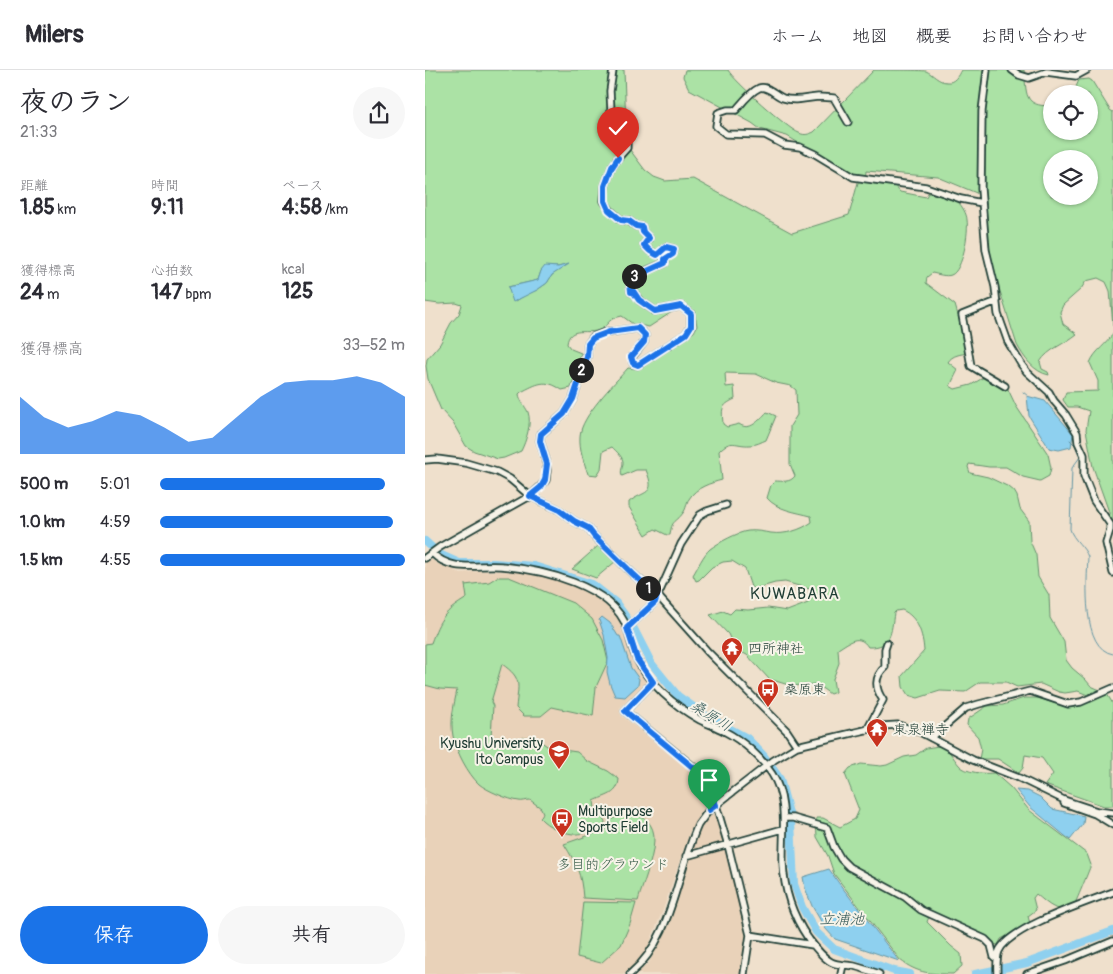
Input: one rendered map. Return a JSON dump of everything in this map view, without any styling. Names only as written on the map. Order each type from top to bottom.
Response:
[{"type":"street","points":[[425,558],[530,496],[541,487],[545,480],[547,464],[540,441],[541,434],[564,414],[573,399],[587,357],[588,344],[593,338],[609,332],[638,328],[645,335],[645,338],[644,342],[631,357],[633,363],[638,365],[686,334],[691,326],[691,314],[681,306],[655,311],[639,300],[633,291],[631,292],[630,282],[632,278],[665,263],[665,259],[673,254],[674,249],[666,247],[657,255],[652,253],[644,245],[649,238],[643,232],[642,227],[636,226],[629,221],[621,220],[609,210],[605,201],[605,186],[614,162],[627,148],[627,144],[614,124],[611,111],[610,92],[613,70]]},
{"type":"street","points":[[987,70],[982,111],[982,203],[986,250],[995,287],[998,314],[1012,350],[1027,372],[1049,392],[1077,433],[1083,455],[1084,476],[1094,501],[1110,524],[1110,530],[1105,543],[1113,573]]},
{"type":"street","points":[[1012,70],[1019,75],[1029,78],[1046,72],[1076,76],[1087,70]]},
{"type":"street","points":[[848,122],[834,98],[786,99],[776,96],[767,88],[760,87],[736,110],[718,113],[716,126],[726,134],[765,135],[785,145],[800,147],[853,177],[926,187],[961,199],[982,203]]},
{"type":"street","points":[[997,301],[962,315],[971,366],[1005,386]]},
{"type":"street","points":[[425,460],[437,459],[480,466],[497,472],[510,479],[530,496],[558,509],[574,521],[588,528],[600,542],[657,596],[787,731],[797,746]]},
{"type":"street","points":[[628,627],[655,602],[681,544],[700,515],[726,505]]},
{"type":"street","points":[[435,551],[442,561],[458,567],[502,566],[531,570],[583,586],[600,595],[610,604],[624,619],[628,627],[637,659],[664,694],[692,715],[735,737],[754,753],[773,776],[779,790],[784,818],[783,863],[787,891],[801,927],[813,945],[833,963],[852,965],[879,974]]},
{"type":"street","points":[[867,730],[883,700],[878,694],[876,686],[879,672],[885,667],[887,643]]},
{"type":"street","points":[[653,682],[625,711],[701,774],[716,805],[750,935],[744,974]]},
{"type":"street","points":[[931,738],[966,708],[979,704],[1030,692],[1068,704],[1081,702],[1113,688]]},
{"type":"street","points":[[630,974],[647,957],[661,931],[698,825],[709,810],[774,760],[797,746],[882,726],[898,725],[912,728],[983,764],[1019,778],[1064,800],[1113,813]]},
{"type":"street","points":[[983,764],[987,768],[1045,795],[1095,814],[1113,825]]},
{"type":"street","points":[[784,818],[793,818],[827,828],[834,847],[841,859],[849,867],[905,897],[921,910],[985,939],[991,945],[997,962]]},
{"type":"street","points":[[686,856],[783,829]]},
{"type":"street","points":[[997,974],[999,951],[1005,943],[1021,931],[1047,918],[1113,892]]},
{"type":"street","points":[[750,935],[813,945]]},
{"type":"street","points":[[1027,974],[1113,942]]},
{"type":"street","points":[[841,974],[843,965]]},
{"type":"shaded area","name":"Kyushu University Ito Campus","points":[[431,559],[460,573],[481,571],[526,572],[571,584],[599,597],[622,620],[630,652],[647,681],[646,685],[620,708],[621,715],[702,779],[711,803],[704,809],[690,831],[663,910],[646,952],[625,974],[425,974],[425,565]]},
{"type":"shaded area","points":[[715,810],[747,935],[741,974],[636,974],[649,963],[662,936],[697,834],[704,821]]},
{"type":"green space","points":[[425,70],[624,70],[626,128],[630,150],[645,170],[654,177],[665,181],[693,179],[792,233],[849,215],[859,179],[787,136],[760,129],[689,89],[683,77],[685,70],[728,70],[750,94],[773,114],[793,130],[805,135],[814,132],[874,70],[926,71],[941,81],[949,82],[955,79],[961,70],[1024,70],[1028,97],[1035,104],[1043,105],[1043,140],[1098,140],[1098,91],[1113,112],[1113,326],[1110,291],[1106,282],[1098,278],[1086,281],[1081,289],[1063,305],[1060,312],[1063,324],[1077,334],[1052,350],[1040,362],[1042,369],[1048,372],[1049,375],[1039,371],[1030,364],[1017,345],[992,266],[987,229],[986,197],[938,177],[866,171],[865,181],[893,184],[900,192],[926,197],[928,193],[948,197],[958,202],[963,208],[967,220],[967,233],[959,266],[949,276],[932,273],[927,277],[926,283],[955,305],[969,353],[954,356],[948,362],[958,370],[950,386],[955,389],[971,385],[986,376],[1005,383],[1016,406],[1048,454],[1051,468],[1049,476],[1040,481],[1023,477],[1006,467],[969,464],[968,467],[970,473],[988,477],[1009,487],[1017,496],[1020,509],[1029,521],[1030,541],[1036,555],[1038,577],[1049,595],[1050,618],[1064,642],[1066,660],[1091,686],[1100,690],[1093,696],[1090,696],[1078,691],[1059,692],[1041,684],[1017,687],[1006,682],[980,682],[965,692],[940,691],[918,698],[908,695],[903,687],[902,676],[924,651],[919,627],[912,617],[902,610],[894,613],[889,638],[882,645],[868,647],[861,640],[854,640],[838,649],[839,663],[833,679],[835,692],[830,694],[816,684],[792,686],[769,679],[747,655],[735,649],[728,634],[710,615],[723,611],[730,614],[735,609],[768,608],[787,611],[808,603],[812,598],[813,590],[785,582],[754,589],[751,587],[745,569],[732,561],[723,562],[712,567],[699,580],[696,581],[693,575],[710,549],[734,536],[751,531],[787,533],[798,530],[812,522],[811,516],[781,508],[767,498],[771,485],[775,481],[788,481],[795,476],[790,464],[790,426],[797,415],[796,390],[791,386],[776,383],[756,374],[725,373],[726,387],[734,386],[735,399],[723,408],[723,424],[727,427],[739,424],[747,427],[751,426],[767,412],[776,416],[766,440],[752,445],[730,444],[723,447],[719,451],[722,480],[704,486],[692,495],[684,511],[673,524],[670,535],[655,529],[646,535],[629,507],[629,502],[649,488],[649,478],[646,470],[636,470],[622,476],[623,460],[612,447],[603,451],[601,469],[597,475],[588,474],[581,451],[580,436],[586,419],[592,410],[628,368],[638,369],[644,366],[668,347],[694,332],[697,326],[696,320],[688,306],[678,308],[649,327],[633,324],[622,316],[612,319],[599,330],[571,334],[567,344],[571,349],[581,353],[571,388],[562,390],[546,383],[521,392],[519,394],[521,401],[529,416],[529,427],[525,442],[521,451],[498,459],[474,451],[466,446],[453,423],[441,410],[428,379],[427,359],[440,344],[451,323],[459,314],[462,305],[456,303],[439,304],[425,302]],"holes":[[[566,265],[552,275],[547,283],[516,301],[508,287],[538,280],[541,271],[545,267]]]},
{"type":"green space","points":[[1089,79],[1094,85],[1077,85],[1079,80]]},
{"type":"green space","points":[[1113,333],[1113,533],[1111,531],[1109,512],[1093,467],[1086,430],[1089,411],[1077,407],[1068,407],[1063,400],[1066,392],[1098,391],[1098,381],[1090,363]]},
{"type":"green space","points":[[598,546],[616,561],[596,578],[572,569]]},
{"type":"green space","points":[[497,577],[509,577],[573,603],[592,619],[603,640],[608,661],[596,687],[593,716],[552,707],[541,716],[524,716],[516,708],[518,683],[516,678],[502,664],[491,702],[493,706],[491,736],[501,740],[526,737],[537,739],[550,748],[577,752],[587,761],[608,771],[619,779],[614,791],[594,801],[595,809],[605,821],[604,827],[581,834],[564,832],[543,821],[540,818],[543,813],[541,808],[530,800],[510,799],[492,792],[479,784],[463,762],[453,736],[452,718],[457,690],[440,689],[425,685],[425,644],[431,643],[440,621],[453,607],[467,598],[465,585],[489,582]]},
{"type":"green space","points":[[1107,694],[1113,704],[1113,806],[1104,806],[1045,785],[1053,774],[1042,758],[1025,755],[1023,768],[1019,773],[998,759],[979,759],[981,749],[978,737],[967,725],[968,719],[987,706],[1003,705],[1024,698],[1038,698],[1057,704],[1082,704]]},
{"type":"green space","points":[[939,746],[949,752],[959,765],[966,770],[994,773],[1011,788],[1029,810],[1087,854],[1091,865],[1074,905],[1070,908],[1057,909],[1047,904],[1036,894],[1033,898],[1036,910],[1028,916],[1030,924],[1001,939],[998,945],[973,937],[930,914],[927,922],[961,954],[962,966],[953,974],[919,971],[900,960],[834,874],[828,856],[817,837],[816,818],[823,818],[840,827],[855,819],[859,810],[845,774],[850,768],[861,764],[887,765],[904,757],[916,755],[926,748]]},
{"type":"green space","name":"多目的グラウンド","points":[[632,814],[645,819],[654,833],[653,852],[638,901],[583,898],[578,870],[564,844],[607,829],[609,820]]},
{"type":"green space","points":[[583,902],[636,903],[621,945],[601,963],[577,957]]},
{"type":"water","points":[[569,264],[552,275],[547,283],[537,290],[513,302],[508,287],[538,280],[545,266],[558,267]]},
{"type":"water","points":[[1027,396],[1045,401],[1073,434],[1071,447],[1059,450],[1049,448],[1029,416]]},
{"type":"water","points":[[602,617],[610,623],[618,636],[620,636],[631,668],[639,679],[638,685],[625,697],[615,696],[610,684],[607,672],[608,658],[599,620]]},
{"type":"water","points":[[1016,790],[1028,791],[1040,797],[1052,809],[1084,816],[1083,824],[1070,840],[1030,807]]},
{"type":"water","name":"立浦池","points":[[829,869],[899,961],[835,939],[825,928],[812,906],[803,877]]},
{"type":"waterway","points":[[1023,392],[1028,396]]},
{"type":"waterway","points":[[1070,440],[1075,445],[1080,457],[1072,468],[1070,529],[1088,557],[1088,613],[1095,640],[1103,649],[1113,654]]},
{"type":"waterway","name":"桑原川","points":[[425,541],[439,554],[459,563],[534,566],[592,584],[616,603],[632,625],[652,664],[678,696],[705,715],[747,738],[764,756],[780,779],[791,821],[794,884],[802,907],[816,932],[834,949],[894,971],[910,974]]},
{"type":"waterway","name":"桑原川","points":[[975,974],[1027,963],[1113,931]]},
{"type":"place","name":"四所神社","points":[[732,667]]},
{"type":"place","name":"桑原東","points":[[768,708]]},
{"type":"place","name":"東泉禅寺","points":[[877,748]]},
{"type":"place","name":"Kyushu University Ito Campus","points":[[559,770]]},
{"type":"place","name":"Multipurpose Sports Field","points":[[562,838]]},
{"type":"district","name":"KUWABARA","points":[[795,594]]},
{"type":"route","points":[[618,158],[614,162],[605,186],[605,201],[609,210],[621,220],[629,221],[636,226],[642,227],[643,232],[649,238],[644,245],[655,255],[666,247],[674,248],[673,254],[665,259],[665,263],[658,264],[632,278],[630,282],[631,292],[633,291],[639,300],[655,311],[681,306],[685,308],[691,314],[691,326],[686,334],[638,365],[633,363],[631,357],[644,342],[645,335],[638,328],[609,332],[593,338],[588,344],[587,357],[581,370],[573,399],[564,414],[541,434],[540,441],[547,470],[543,484],[530,496],[558,509],[574,521],[588,528],[657,596],[655,602],[627,628],[637,659],[653,682],[625,711],[704,776],[716,805],[709,810]]}]
